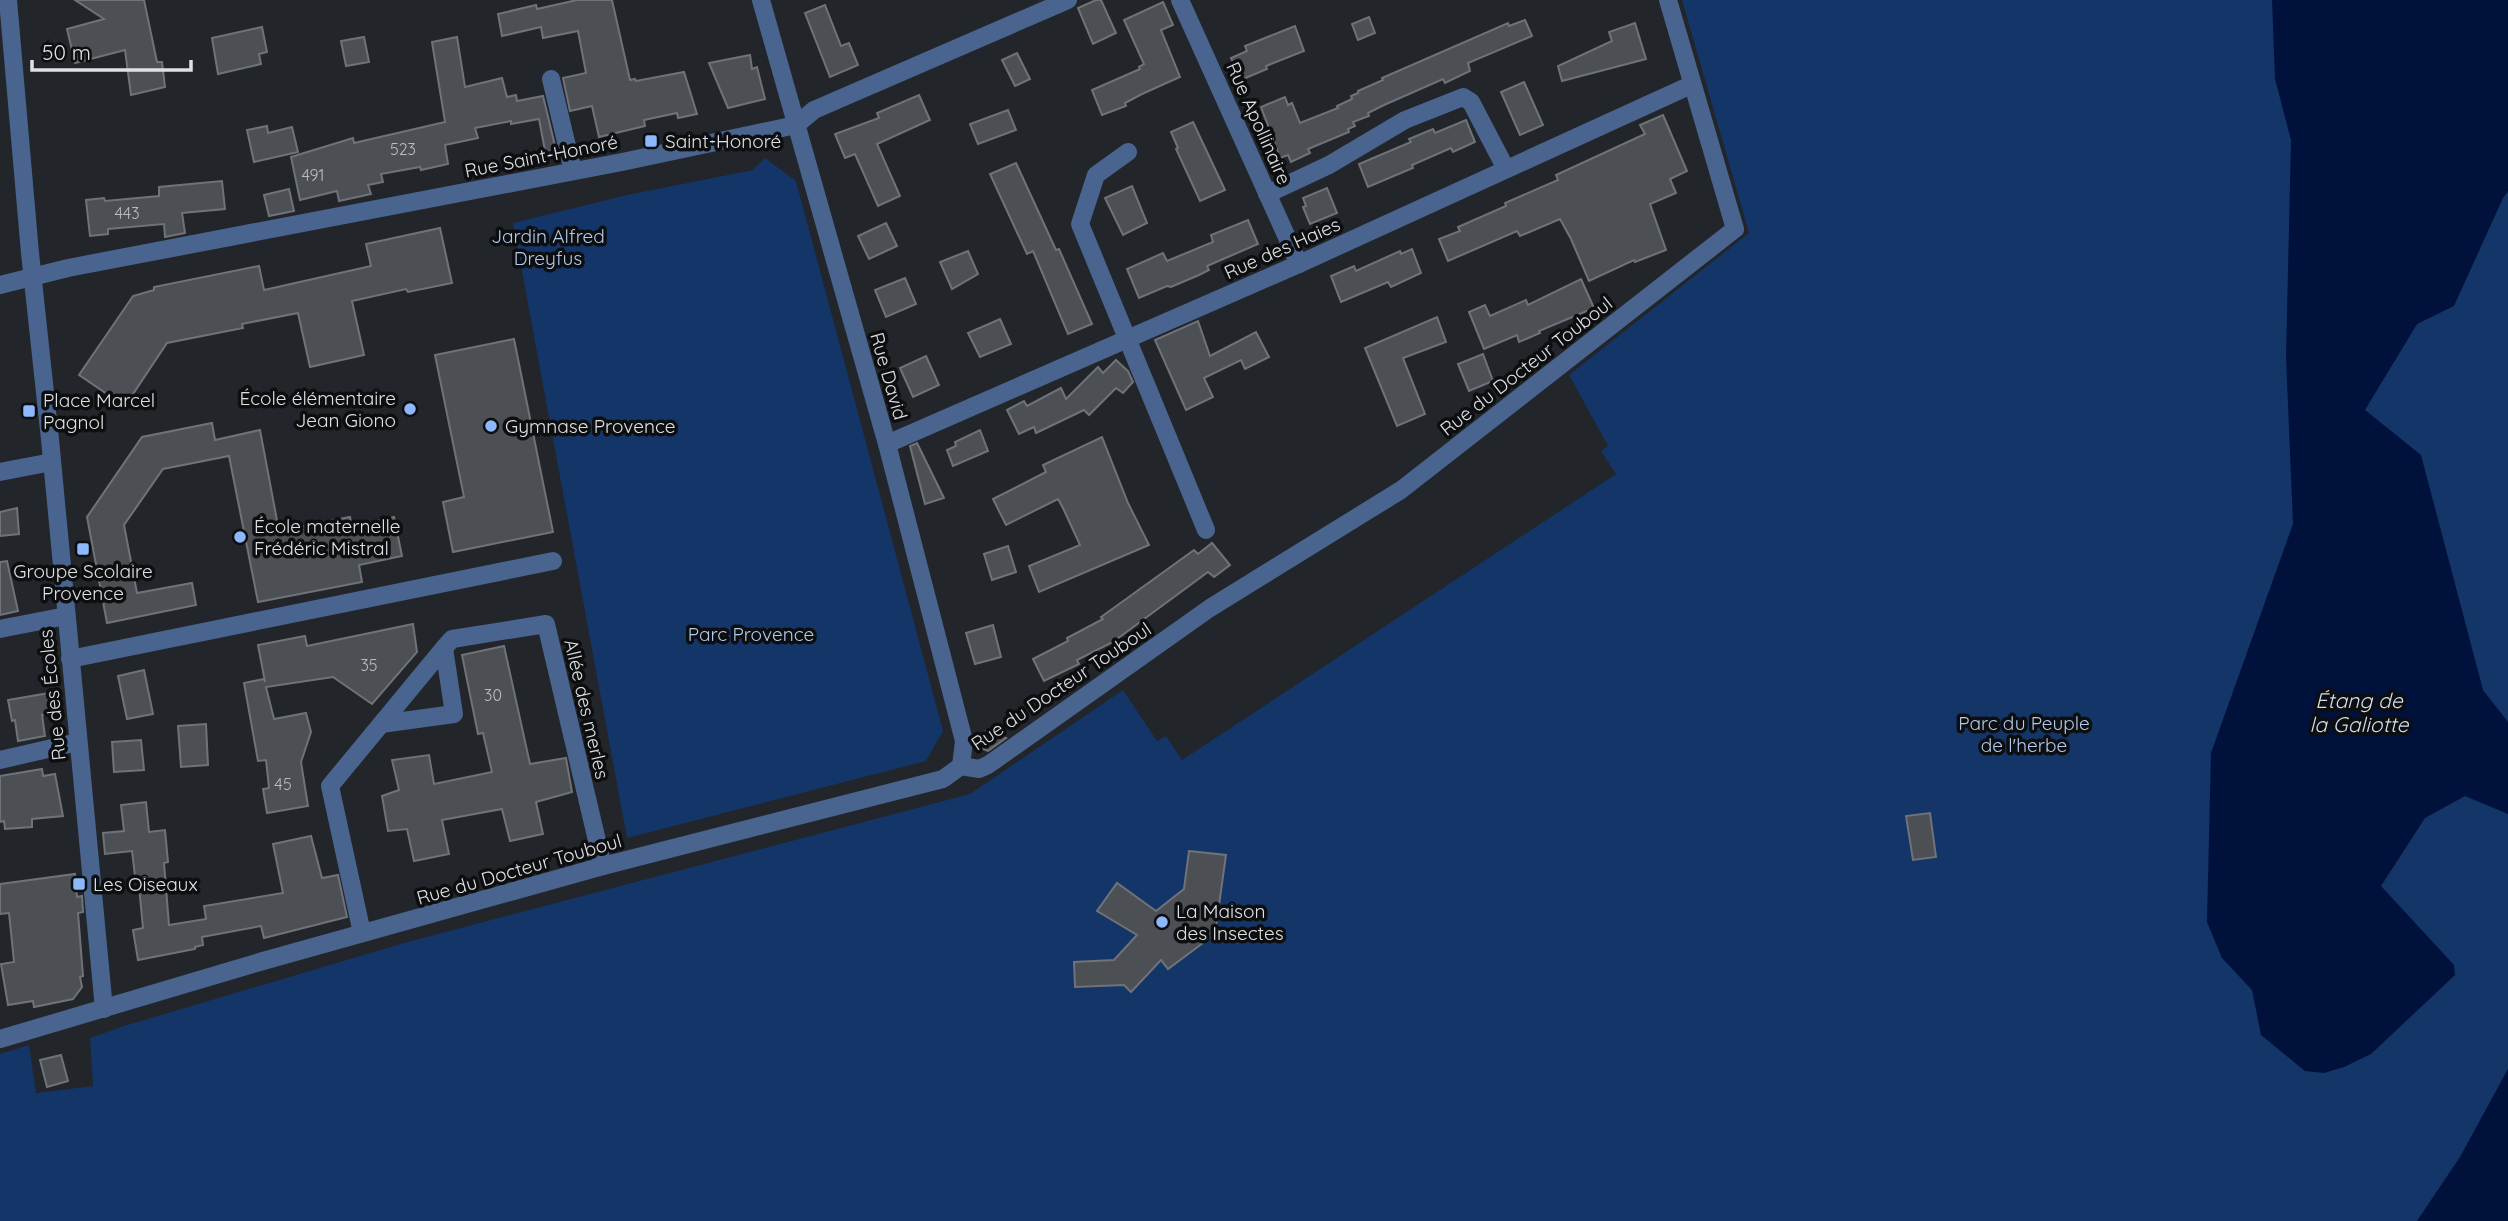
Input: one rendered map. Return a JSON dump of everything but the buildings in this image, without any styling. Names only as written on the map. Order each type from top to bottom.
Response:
[{"type":"street","name":"Rue des Écoles","points":[[8,0],[104,1009]]},
{"type":"street","name":"Rue David","points":[[761,0],[887,444],[964,741],[961,766]]},
{"type":"street","name":"Rue Saint-Honoré","points":[[0,285],[68,268],[573,171],[796,125],[814,110],[1068,0]]},
{"type":"street","name":"Rue Apollinaire","points":[[1180,0],[1299,264]]},
{"type":"street","points":[[1668,0],[1691,85]]},
{"type":"street","points":[[551,79],[573,171]]},
{"type":"street","name":"Rue des Haies","points":[[887,444],[1299,264],[1691,85]]},
{"type":"street","name":"Rue du Docteur Touboul","points":[[0,1039],[603,866],[943,779],[961,766],[979,769],[988,765],[1210,608],[1401,490],[1735,229],[1691,85]]},
{"type":"street","points":[[1267,194],[1329,165],[1405,120],[1463,97],[1471,102],[1506,169]]},
{"type":"street","points":[[1128,152],[1096,175],[1080,224],[1206,530]]},
{"type":"street","points":[[0,472],[52,462]]},
{"type":"street","points":[[70,659],[553,561]]},
{"type":"street","points":[[0,629],[66,616]]},
{"type":"street","name":"Allée des merles","points":[[444,648],[452,639],[546,624],[603,866]]},
{"type":"street","points":[[381,724],[454,715],[444,648]]},
{"type":"street","points":[[362,933],[330,786],[444,648]]},
{"type":"street","points":[[0,760],[78,742]]},
{"type":"green space","name":"Parc du Peuple de l'herbe","points":[[1682,0],[2508,0],[2508,1069],[2460,1158],[2417,1221],[0,1221],[0,1054],[29,1045],[36,1093],[93,1086],[90,1038],[404,943],[970,794],[1123,690],[1157,741],[1166,736],[1182,760],[1616,474],[1601,451],[1608,446],[1569,375],[1749,233]]},
{"type":"green space","name":"Parc Provence","points":[[765,158],[796,181],[943,731],[926,761],[627,838],[513,223],[627,195],[753,170]]},
{"type":"water","name":"Étang de la Galiotte","points":[[2272,0],[2508,0],[2508,191],[2454,306],[2417,324],[2365,410],[2421,455],[2483,690],[2508,722],[2508,814],[2465,796],[2425,818],[2381,886],[2454,965],[2455,975],[2371,1054],[2324,1073],[2305,1071],[2261,1035],[2252,990],[2222,958],[2207,922],[2211,753],[2293,524],[2286,357],[2291,140],[2275,79]]},
{"type":"water","points":[[2508,1069],[2508,1221],[2417,1221],[2460,1157]]},
{"type":"place","name":"Saint-Honoré","points":[[651,141]]},
{"type":"place","name":"École élémentaire Jean Giono","points":[[410,409]]},
{"type":"place","name":"Place Marcel Pagnol","points":[[29,411]]},
{"type":"place","name":"Gymnase Provence","points":[[491,426]]},
{"type":"place","name":"École maternelle Frédéric Mistral","points":[[240,537]]},
{"type":"place","name":"Groupe Scolaire Provence","points":[[83,549]]},
{"type":"place","name":"Les Oiseaux","points":[[79,884]]},
{"type":"place","name":"La Maison des Insectes","points":[[1162,922]]},
{"type":"park label","name":"Jardin Alfred Dreyfus","points":[[548,247]]}]
